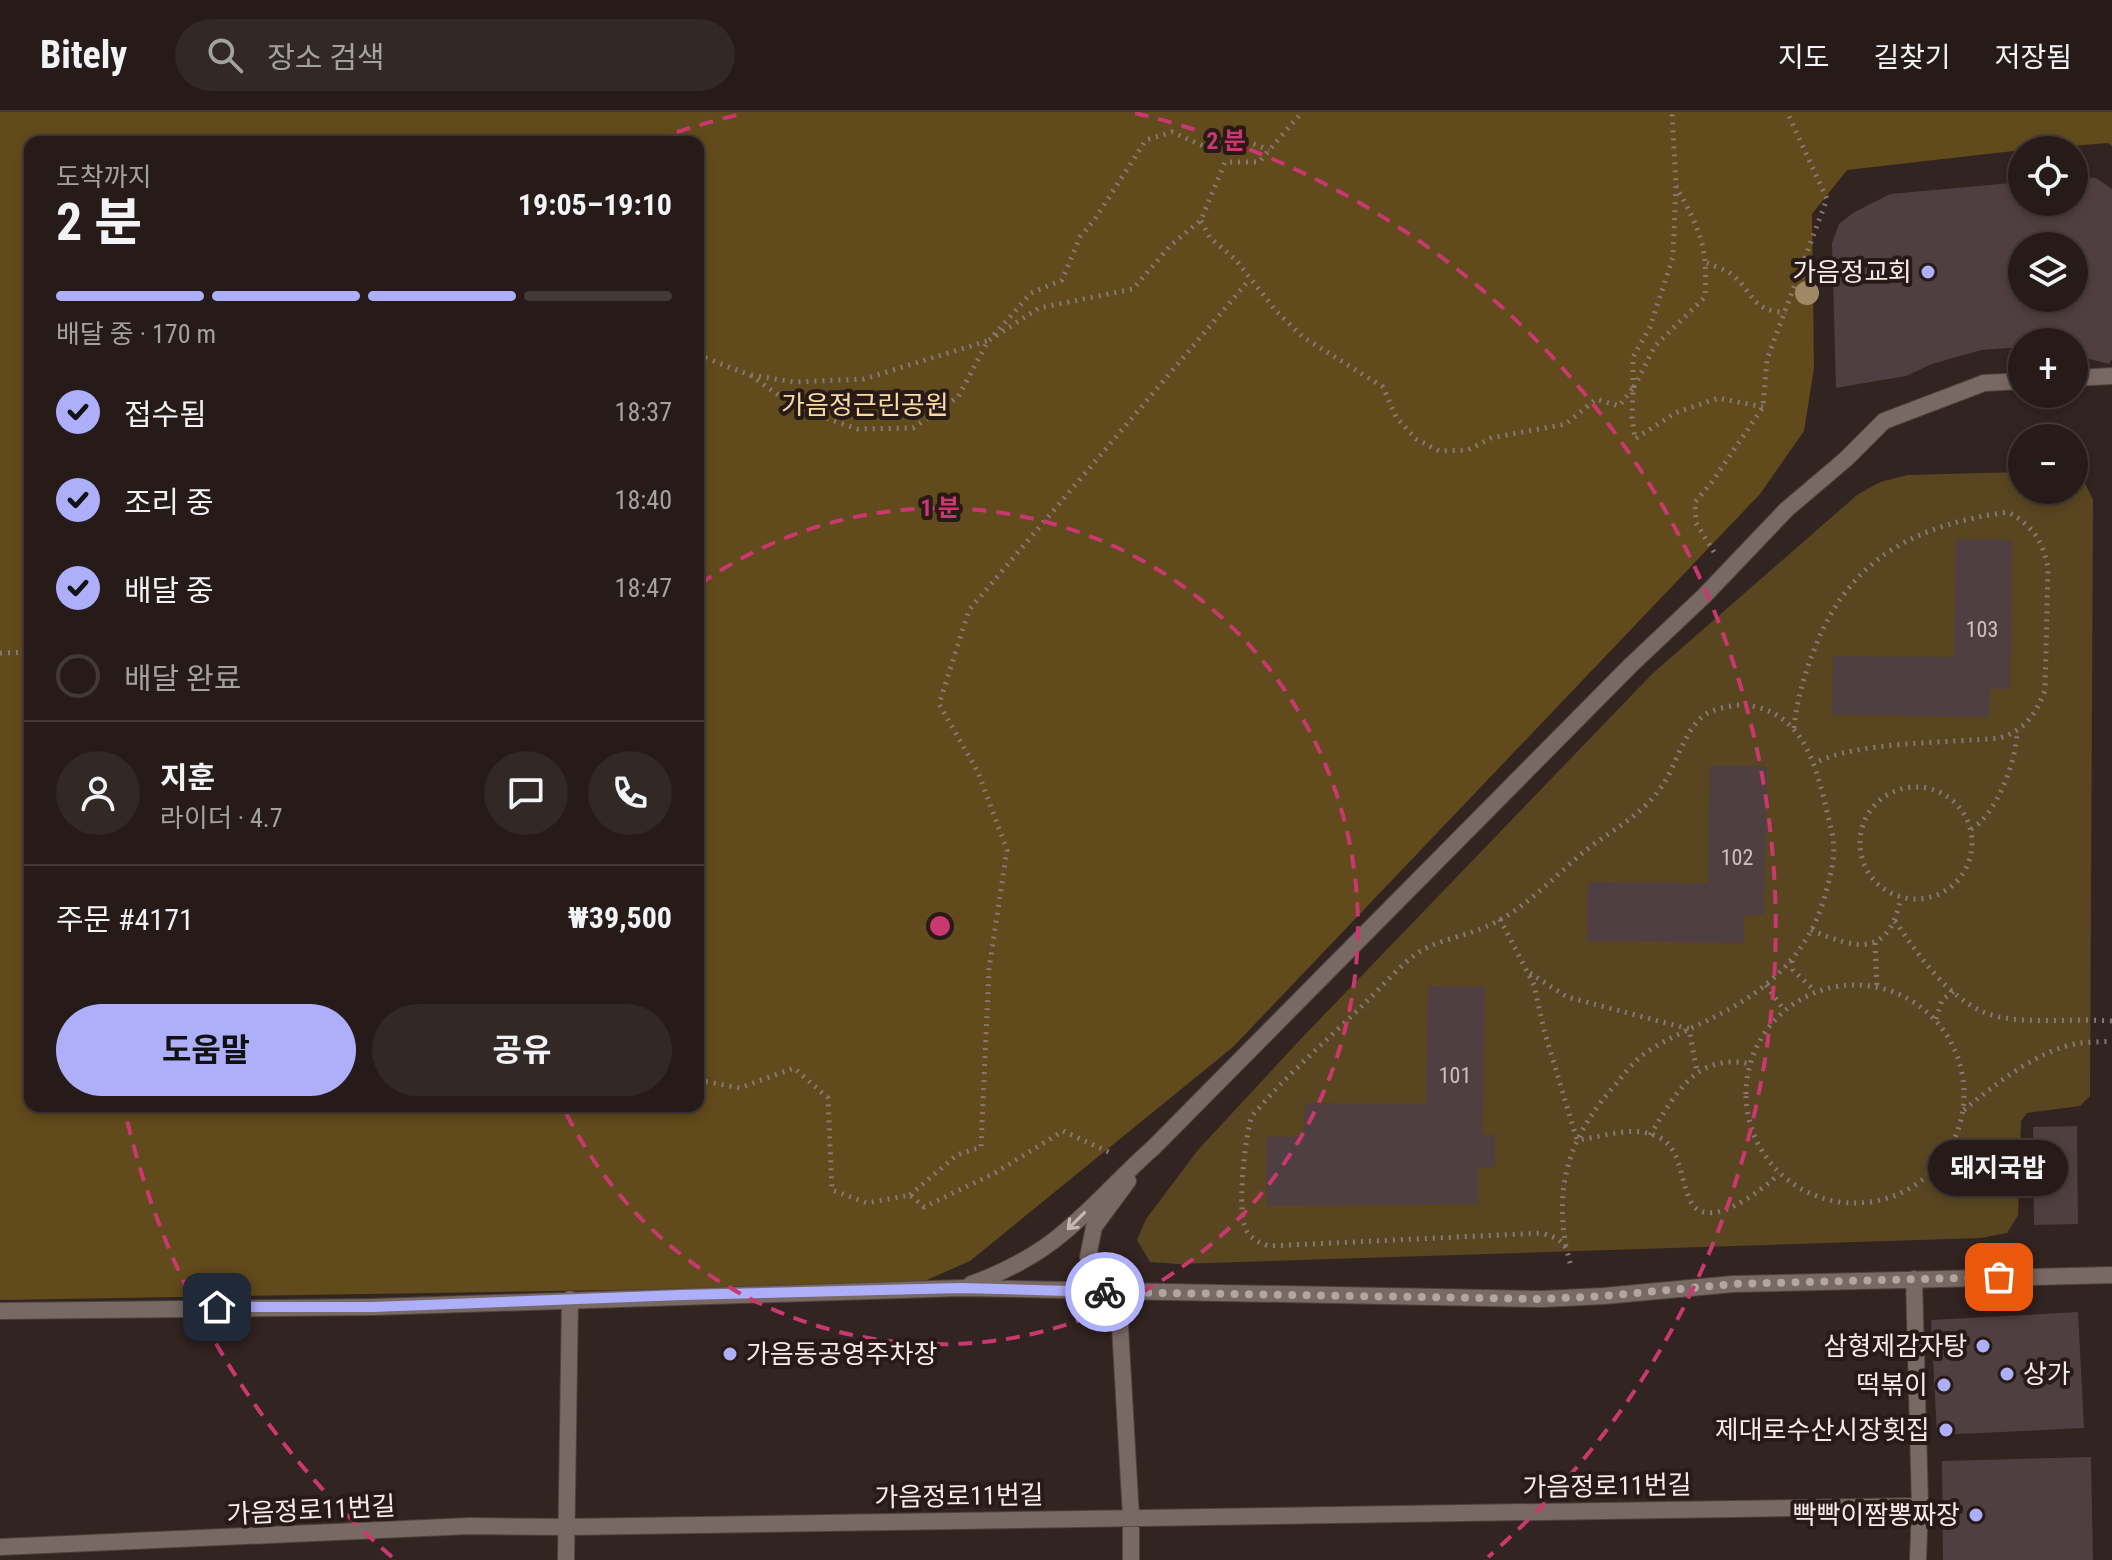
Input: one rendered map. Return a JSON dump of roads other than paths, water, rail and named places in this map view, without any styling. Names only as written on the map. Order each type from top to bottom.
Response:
[{"type":"lane","points":[[2088,377],[2112,376]]},
{"type":"lane","points":[[961,1288],[994,1276],[1062,1235],[1153,1148],[1787,509],[1846,459],[1884,421],[1984,383],[2008,382]]},
{"type":"lane","points":[[1131,1560],[1118,1292],[1088,1257],[1094,1227],[1153,1148]]},
{"type":"lane","points":[[0,1311],[373,1307],[961,1288],[1542,1299],[1733,1284],[2112,1275]]},
{"type":"lane","points":[[1914,1279],[1920,1506],[1918,1560]]},
{"type":"lane","points":[[566,1560],[570,1299]]},
{"type":"lane","name":"가음정로11번길","points":[[0,1547],[469,1526],[1920,1506]]},
{"type":"place","name":"가음정교회","points":[[1928,272]]},
{"type":"place","name":"돼지국밥","points":[[1999,1277]]},
{"type":"place","name":"삼형제감자탕","points":[[1983,1346]]},
{"type":"place","name":"가음동공영주차장","points":[[730,1354]]},
{"type":"place","name":"상가","points":[[2007,1374]]},
{"type":"place","name":"떡볶이","points":[[1944,1385]]},
{"type":"place","name":"제대로수산시장횟집","points":[[1946,1430]]},
{"type":"place","name":"빡빡이짬뽕짜장","points":[[1976,1515]]},
{"type":"park label","name":"가음정근린공원","points":[[865,405]]}]
